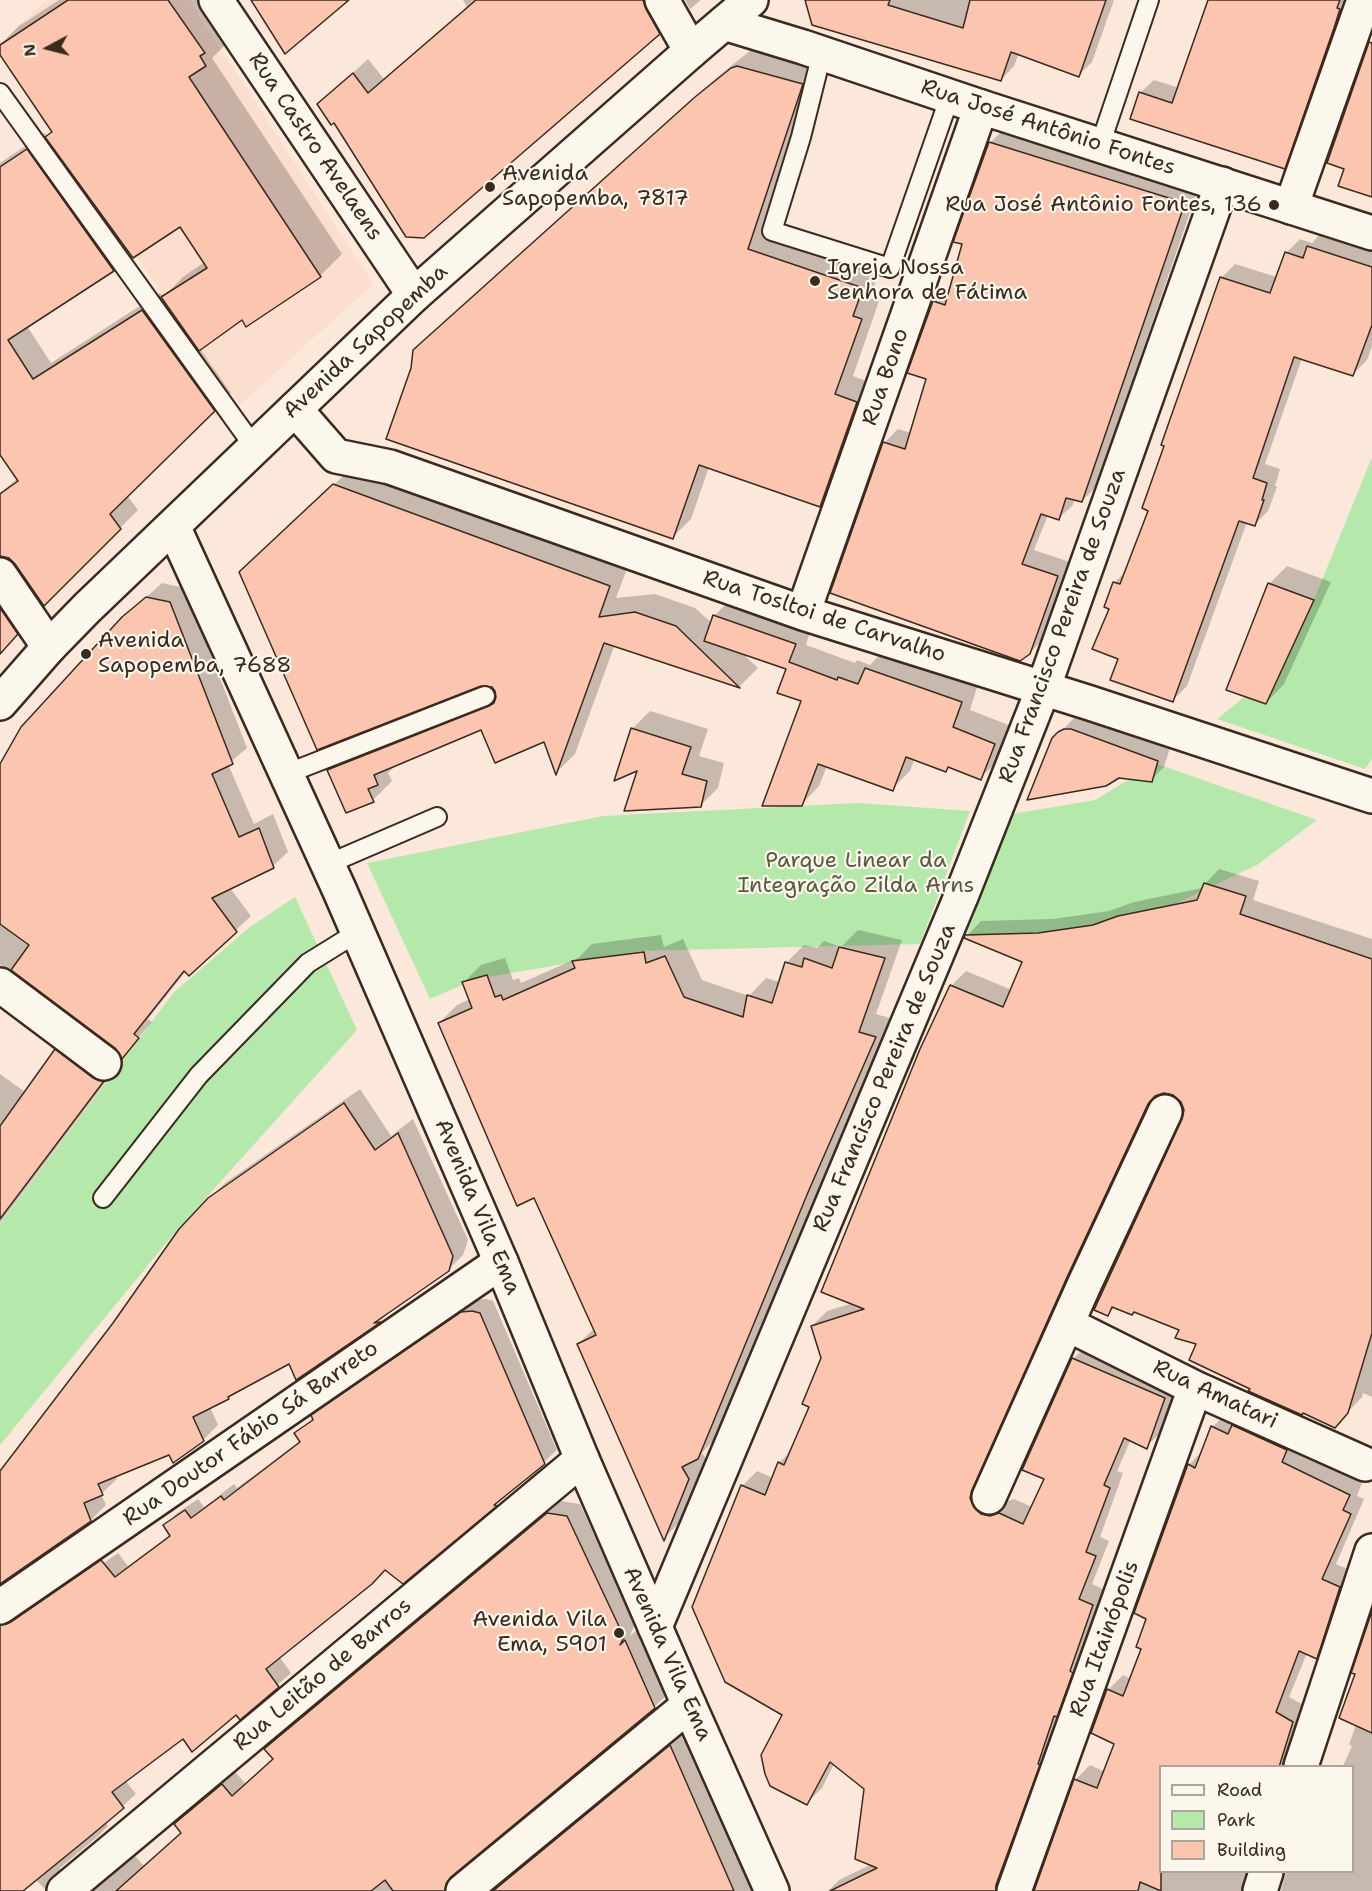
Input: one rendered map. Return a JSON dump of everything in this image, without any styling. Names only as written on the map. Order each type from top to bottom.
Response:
[{"type":"street","name":"Rua Castro Avelaens","points":[[216,0],[414,294]]},
{"type":"street","points":[[662,0],[691,51]]},
{"type":"street","name":"Avenida Sapopemba","points":[[0,703],[49,647],[414,294],[751,0]]},
{"type":"street","points":[[1291,207],[1364,0]]},
{"type":"street","name":"Rua José Antônio Fontes","points":[[724,23],[1372,233]]},
{"type":"street","name":"Rua Bono","points":[[803,613],[981,106]]},
{"type":"street","name":"Rua Francisco Pereira de Souza","points":[[655,1627],[962,894],[1043,689],[1222,184]]},
{"type":"street","name":"Rua Tosltoi de Carvalho","points":[[295,409],[336,456],[390,467],[803,613],[1372,796]]},
{"type":"street","name":"Avenida Vila Ema","points":[[173,526],[358,932],[501,1262],[582,1459],[772,1891]]},
{"type":"street","points":[[0,575],[49,647]]},
{"type":"street","points":[[0,985],[104,1063]]},
{"type":"street","points":[[989,1497],[1084,1283],[1165,1112]]},
{"type":"street","name":"Rua Doutor Fábio Sá Barreto","points":[[0,1607],[501,1262]]},
{"type":"street","name":"Rua Amatari","points":[[1067,1324],[1195,1388],[1370,1459]]},
{"type":"street","name":"Rua Itainópolis","points":[[1014,1891],[1195,1388]]},
{"type":"street","name":"Rua Leitão de Barros","points":[[64,1891],[582,1459]]},
{"type":"street","points":[[1302,1765],[1372,1551]]},
{"type":"street","points":[[463,1891],[689,1704]]},
{"type":"street","points":[[1260,1891],[1266,1873]]},
{"type":"lane","points":[[1100,145],[1149,0]]},
{"type":"lane","points":[[822,53],[801,138],[772,231],[921,277]]},
{"type":"lane","points":[[0,93],[255,448]]},
{"type":"lane","points":[[890,268],[950,96]]},
{"type":"lane","points":[[286,774],[485,696]]},
{"type":"lane","points":[[328,864],[437,816]]},
{"type":"lane","points":[[103,1198],[199,1075],[308,963],[358,932]]},
{"type":"shaded area","points":[[46,0],[189,0],[373,284],[240,405],[200,350],[0,55],[0,43]]},
{"type":"green space","points":[[1372,457],[1372,759],[1365,769],[1217,719],[1265,680],[1307,617]]},
{"type":"green space","name":"Parque Linear da Integração Zilda Arns","points":[[1143,759],[1317,820],[1257,865],[1158,912],[1066,934],[965,939],[1012,814],[1095,800],[1130,779]]},
{"type":"green space","name":"Parque Linear da Integração Zilda Arns","points":[[858,803],[970,811],[920,944],[640,951],[476,979],[430,999],[367,863],[603,816]]},
{"type":"green space","points":[[295,897],[357,1030],[177,1230],[0,1445],[0,1224],[174,992],[250,927]]},
{"type":"building","points":[[68,0],[168,0],[205,53],[200,56],[206,66],[189,77],[321,277],[246,327],[242,320],[199,351],[161,297],[207,268],[180,227],[133,258],[45,137],[52,132],[0,55],[0,45]]},
{"type":"building","points":[[251,0],[349,0],[285,54]]},
{"type":"building","points":[[476,0],[643,0],[660,34],[424,238],[406,237],[334,123],[331,125],[317,104],[353,73],[368,93]]},
{"type":"building","points":[[805,0],[890,0],[888,5],[963,28],[970,0],[1106,0],[1079,77],[1011,52],[1001,81],[812,25]]},
{"type":"building","points":[[1208,0],[1340,0],[1337,8],[1340,9],[1334,28],[1285,169],[1130,119],[1139,92],[1172,103]]},
{"type":"building","points":[[1369,42],[1372,43],[1372,197],[1338,186],[1344,169],[1327,163]]},
{"type":"building","points":[[737,66],[803,84],[748,249],[863,288],[853,316],[862,319],[835,394],[857,402],[820,507],[699,465],[673,539],[386,439],[411,368],[413,350],[695,97],[731,68]]},
{"type":"building","points":[[989,142],[1185,203],[1082,502],[1066,498],[1059,520],[1041,514],[1022,564],[1058,576],[1030,654],[1020,661],[830,593],[883,442],[905,449],[926,379],[907,373],[933,301],[945,305],[962,244],[953,242]]},
{"type":"building","points":[[27,149],[114,271],[8,340],[33,379],[142,310],[215,411],[110,514],[121,529],[44,606],[15,564],[9,558],[0,556],[0,494],[18,481],[0,455],[0,167]]},
{"type":"building","points":[[1307,246],[1372,267],[1372,325],[1353,376],[1294,357],[1253,478],[1267,483],[1255,526],[1239,521],[1173,702],[1110,680],[1118,659],[1092,649],[1109,609],[1104,607],[1113,582],[1120,584],[1148,511],[1142,508],[1164,446],[1161,445],[1220,277],[1270,293],[1285,252],[1303,258]]},
{"type":"building","points":[[333,484],[610,586],[599,617],[635,612],[676,626],[740,688],[604,643],[556,775],[544,742],[495,763],[481,730],[374,775],[378,785],[368,789],[374,802],[346,813],[327,770],[489,706],[494,703],[496,697],[492,687],[481,686],[317,750],[239,572]]},
{"type":"building","points":[[1268,583],[1314,600],[1266,704],[1226,690]]},
{"type":"building","points":[[146,597],[170,602],[233,764],[212,774],[239,837],[259,828],[274,868],[212,898],[237,932],[189,976],[184,971],[134,1034],[139,1038],[122,1059],[115,1048],[11,970],[29,945],[0,924],[0,764],[21,727],[122,617]]},
{"type":"building","points":[[0,608],[18,634],[0,654]]},
{"type":"building","points":[[713,615],[796,644],[789,662],[837,680],[838,677],[858,684],[865,668],[962,702],[953,727],[995,744],[981,780],[948,767],[946,772],[906,757],[893,791],[818,764],[802,806],[762,806],[801,701],[777,693],[786,669],[704,641]]},
{"type":"building","points":[[631,728],[691,747],[682,774],[707,781],[701,807],[624,811],[637,771],[614,781]]},
{"type":"building","points":[[1064,729],[1071,729],[1158,761],[1152,782],[1119,778],[1106,786],[1027,800],[1052,738]]},
{"type":"building","points":[[1204,883],[1246,896],[1240,914],[1372,959],[1372,1333],[1348,1413],[1335,1428],[1303,1413],[1302,1415],[1248,1391],[1250,1389],[1189,1360],[1196,1344],[1175,1338],[1179,1330],[1134,1312],[1132,1315],[1112,1307],[1108,1316],[1094,1310],[1182,1119],[1184,1110],[1181,1102],[1173,1095],[1164,1093],[1155,1096],[1148,1104],[1068,1275],[970,1498],[974,1507],[981,1514],[990,1516],[999,1513],[1023,1524],[1044,1479],[1022,1470],[1072,1358],[1165,1398],[1147,1449],[1124,1438],[1104,1485],[1110,1488],[1086,1552],[1096,1556],[1079,1599],[1093,1605],[1070,1671],[1073,1673],[1057,1717],[1054,1716],[1038,1764],[1040,1765],[996,1885],[996,1891],[830,1891],[877,1868],[855,1859],[864,1789],[830,1762],[807,1805],[770,1786],[761,1755],[782,1715],[725,1682],[692,1607],[741,1485],[765,1495],[778,1462],[784,1465],[809,1407],[802,1404],[821,1358],[811,1326],[864,1309],[821,1292],[920,1049],[950,985],[1003,1007],[1022,962],[964,938],[965,935],[1038,933],[1093,925],[1118,916],[1197,900]]},
{"type":"building","points":[[839,947],[885,958],[859,1032],[876,1037],[809,1190],[698,1459],[682,1467],[689,1479],[664,1541],[577,1344],[596,1335],[534,1198],[517,1206],[438,1023],[472,1008],[462,982],[487,975],[495,997],[501,995],[503,1000],[575,968],[572,961],[644,952],[646,963],[665,956],[684,997],[743,1017],[747,995],[772,1003],[785,962],[802,967],[804,958],[832,968]]},
{"type":"building","points":[[55,1049],[93,1078],[104,1081],[0,1219],[0,1126]]},
{"type":"building","points":[[344,1103],[375,1150],[398,1133],[453,1256],[449,1271],[374,1323],[381,1322],[296,1380],[289,1364],[193,1417],[204,1441],[173,1463],[169,1455],[98,1484],[103,1495],[84,1503],[91,1521],[0,1584],[0,1471],[113,1323],[179,1229],[208,1198]]},
{"type":"building","points":[[461,1312],[480,1313],[545,1464],[403,1584],[385,1570],[372,1584],[266,1669],[279,1687],[240,1720],[236,1715],[192,1752],[183,1739],[112,1792],[124,1808],[93,1834],[23,1891],[0,1891],[0,1625],[11,1622],[101,1560],[115,1577],[170,1536],[163,1525],[185,1510],[191,1518],[221,1496],[224,1500],[300,1442],[294,1433],[313,1420],[311,1415]]},
{"type":"building","points":[[1232,1425],[1287,1450],[1282,1462],[1350,1495],[1343,1510],[1351,1514],[1322,1579],[1340,1587],[1317,1659],[1299,1651],[1276,1712],[1293,1722],[1280,1765],[1159,1765],[1161,1891],[1140,1882],[1138,1891],[1034,1891],[1074,1779],[1097,1788],[1114,1744],[1091,1733],[1107,1689],[1123,1696],[1141,1649],[1136,1647],[1146,1619],[1134,1613],[1188,1464],[1195,1468],[1211,1426],[1228,1434]]},
{"type":"building","points":[[547,1513],[567,1516],[624,1637],[620,1645],[625,1640],[655,1708],[451,1877],[446,1884],[445,1891],[393,1891],[385,1880],[371,1891],[116,1891],[181,1833],[174,1824],[222,1784],[232,1796],[273,1759],[264,1749]]},
{"type":"building","points":[[1372,1611],[1372,1733],[1339,1718],[1355,1674],[1351,1673]]},
{"type":"building","points":[[670,1745],[734,1891],[493,1891]]},
{"type":"place","name":"Avenida Sapopemba, 7817","points":[[490,187]]},
{"type":"place","name":"Rua José Antônio Fontes, 136","points":[[1274,205]]},
{"type":"place","name":"Igreja Nossa Senhora de Fátima","points":[[815,281]]},
{"type":"place","name":"Avenida Sapopemba, 7688","points":[[86,654]]},
{"type":"place","name":"Avenida Vila Ema, 5901","points":[[619,1633]]}]
